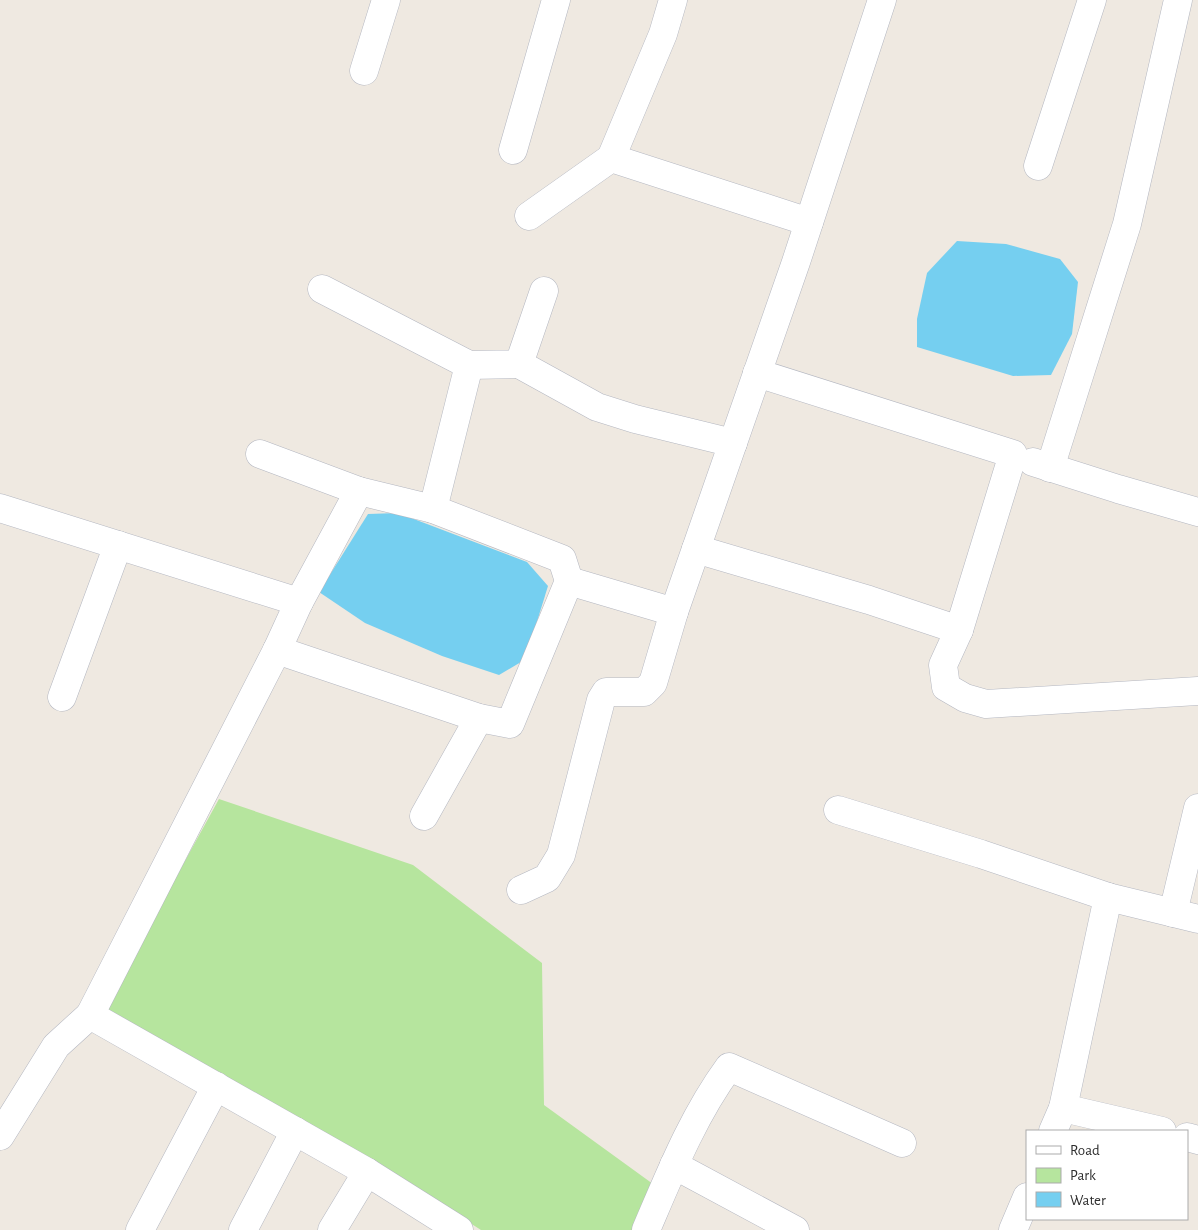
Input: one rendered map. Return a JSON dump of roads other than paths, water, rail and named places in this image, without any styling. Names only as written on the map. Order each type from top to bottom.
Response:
[{"type":"street","points":[[364,70],[386,0]]},
{"type":"street","points":[[513,150],[556,0]]},
{"type":"street","points":[[529,216],[611,158],[663,34],[673,0]]},
{"type":"street","points":[[521,890],[547,878],[561,855],[601,700],[606,692],[644,692],[653,684],[674,612],[809,222],[882,0]]},
{"type":"street","points":[[1038,166],[1092,0]]},
{"type":"street","points":[[1050,468],[1127,224],[1178,0]]},
{"type":"street","points":[[611,158],[809,222]]},
{"type":"street","points":[[322,289],[469,365],[519,364],[598,407],[635,419],[733,443]]},
{"type":"street","points":[[519,364],[544,291]]},
{"type":"street","points":[[433,509],[469,365]]},
{"type":"street","points":[[757,373],[1013,454],[1050,468],[1198,512]]},
{"type":"street","points":[[260,454],[359,491],[433,509],[562,559],[569,581],[510,724],[479,718],[277,650]]},
{"type":"street","points":[[1013,454],[959,630],[944,665],[946,686],[964,698],[986,704],[1198,691]]},
{"type":"street","points":[[0,1136],[56,1046],[90,1015],[277,650],[299,602],[359,491]]},
{"type":"street","points":[[0,508],[299,602]]},
{"type":"street","points":[[62,697],[118,546]]},
{"type":"street","points":[[696,549],[869,600],[959,630]]},
{"type":"street","points":[[569,581],[674,612]]},
{"type":"street","points":[[424,816],[479,718]]},
{"type":"street","points":[[838,810],[1108,897],[1186,916],[1198,808]]},
{"type":"street","points":[[1108,897],[1058,1119],[1153,1130]]},
{"type":"street","points":[[90,1015],[367,1172],[459,1230]]},
{"type":"street","points":[[646,1230],[674,1165],[711,1092],[729,1068],[902,1143]]},
{"type":"street","points":[[140,1230],[216,1086]]},
{"type":"street","points":[[243,1230],[295,1131]]},
{"type":"street","points":[[674,1165],[796,1230]]},
{"type":"street","points":[[332,1230],[367,1172]]},
{"type":"street","points":[[1013,1230],[1026,1199]]},
{"type":"water","points":[[957,241],[1006,244],[1060,259],[1078,282],[1072,334],[1051,375],[1013,376],[917,347],[917,319],[927,273]]},
{"type":"water","points":[[398,513],[527,562],[548,586],[531,641],[521,662],[499,675],[442,656],[365,623],[319,592],[368,514]]}]
